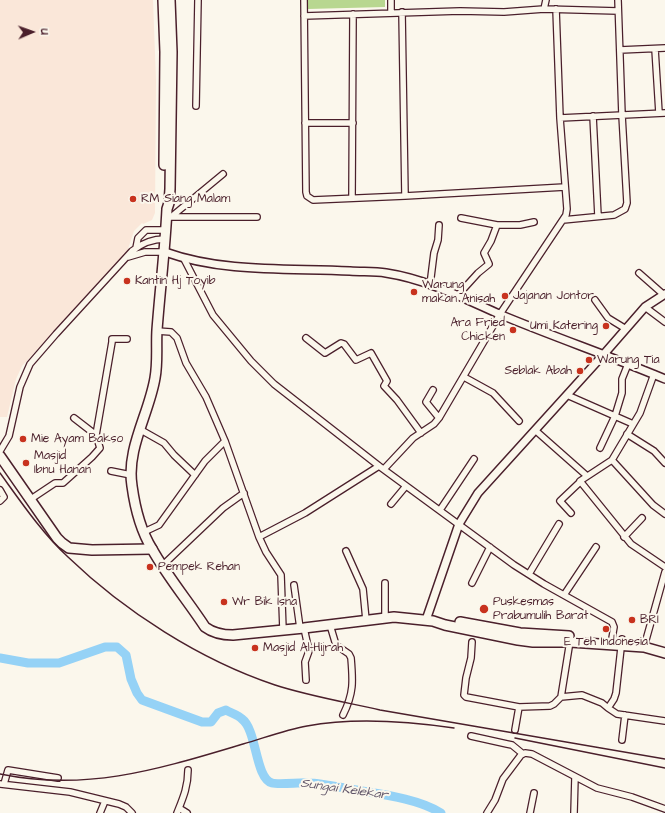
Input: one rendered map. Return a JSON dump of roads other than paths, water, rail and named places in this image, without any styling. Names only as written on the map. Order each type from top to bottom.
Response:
[{"type":"main road","points":[[163,0],[166,52],[164,203],[168,214]]},
{"type":"main road","points":[[170,0],[172,52],[170,189],[157,331],[156,376],[152,395],[132,459],[131,474],[137,510],[144,532],[152,549],[205,626],[210,630],[226,635],[400,617],[430,620],[445,625],[533,642],[570,639],[622,642],[665,647]]},
{"type":"main road","points":[[0,456],[58,538],[62,543],[70,548],[92,550],[152,549]]},
{"type":"main road","points":[[645,644],[665,653]]},
{"type":"street","points":[[196,106],[198,0]]},
{"type":"street","points":[[304,0],[307,196],[313,200],[565,187]]},
{"type":"street","points":[[391,0],[391,13]]},
{"type":"street","points":[[544,9],[546,0]]},
{"type":"street","points":[[563,220],[614,215],[625,209],[628,203],[622,115],[618,0]]},
{"type":"street","points":[[304,16],[402,12],[504,12],[544,9],[618,10]]},
{"type":"street","points":[[384,470],[413,438],[434,424],[439,418],[500,314],[566,215],[567,209],[560,118],[556,9]]},
{"type":"street","points":[[402,12],[405,196]]},
{"type":"street","points":[[352,198],[354,14]]},
{"type":"street","points":[[620,50],[665,48]]},
{"type":"street","points":[[560,118],[662,113],[655,49]]},
{"type":"street","points":[[594,116],[598,216]]},
{"type":"street","points":[[305,123],[353,123]]},
{"type":"street","points":[[168,214],[223,174]]},
{"type":"street","points":[[168,214],[257,217]]},
{"type":"street","points":[[461,218],[497,225],[520,225],[534,222]]},
{"type":"street","points":[[430,285],[438,240],[439,225]]},
{"type":"street","points":[[458,295],[478,273],[489,264],[484,254],[497,225]]},
{"type":"street","points":[[136,248],[138,238],[146,230],[166,234]]},
{"type":"street","points":[[0,451],[9,436],[20,387],[30,364],[136,248],[166,234]]},
{"type":"street","points":[[128,257],[145,252],[165,252],[184,259],[236,268],[317,269],[386,273],[411,278],[458,295],[500,314],[665,379]]},
{"type":"street","points":[[184,259],[213,315],[250,361],[274,384],[384,470],[490,547],[529,574],[612,622],[614,627],[611,642]]},
{"type":"street","points":[[430,620],[459,524],[478,493],[645,307],[664,295],[639,273]]},
{"type":"street","points":[[595,300],[608,318],[626,329]]},
{"type":"street","points":[[645,307],[665,322]]},
{"type":"street","points":[[157,331],[172,332],[177,338],[186,363],[206,397],[225,441],[259,537],[266,552],[281,575],[283,630]]},
{"type":"street","points":[[306,338],[325,353],[341,343],[344,344],[356,360],[371,353],[387,381],[384,386],[421,433]]},
{"type":"street","points":[[31,499],[55,483],[63,483],[100,448],[96,434],[112,339],[127,339]]},
{"type":"street","points":[[600,448],[615,416],[622,393],[622,379],[628,364]]},
{"type":"street","points":[[572,513],[560,501],[581,480],[612,460],[640,413],[654,374]]},
{"type":"street","points":[[464,377],[493,393],[519,421]]},
{"type":"street","points":[[433,390],[426,402],[439,418]]},
{"type":"street","points":[[567,395],[633,424]]},
{"type":"street","points":[[74,418],[96,434]]},
{"type":"street","points":[[140,430],[164,443],[195,475]]},
{"type":"street","points":[[535,430],[587,476]]},
{"type":"street","points":[[627,434],[654,451],[665,463]]},
{"type":"street","points":[[144,532],[159,525],[205,461],[225,441]]},
{"type":"street","points":[[440,510],[474,459]]},
{"type":"street","points":[[612,460],[653,505],[665,514]]},
{"type":"street","points":[[259,537],[305,513],[379,466]]},
{"type":"street","points":[[111,471],[131,474]]},
{"type":"street","points":[[580,482],[624,537],[634,546],[665,567]]},
{"type":"street","points":[[391,504],[406,486]]},
{"type":"street","points":[[0,490],[4,497],[0,501]]},
{"type":"street","points":[[163,566],[223,508],[244,493]]},
{"type":"street","points":[[624,537],[642,518]]},
{"type":"street","points":[[529,574],[559,524]]},
{"type":"street","points":[[472,583],[490,547]]},
{"type":"street","points":[[564,595],[596,547]]},
{"type":"street","points":[[346,550],[363,589],[366,620]]},
{"type":"street","points":[[645,644],[665,572]]},
{"type":"street","points":[[385,583],[386,618]]},
{"type":"street","points":[[294,585],[302,628],[309,652],[305,662],[306,680]]},
{"type":"street","points":[[330,625],[336,645],[349,654],[351,658],[353,686],[348,706],[343,715]]},
{"type":"street","points":[[472,642],[471,658],[464,695],[466,697],[520,707],[550,706],[561,697],[570,639]]},
{"type":"street","points":[[608,708],[616,693],[622,642]]},
{"type":"street","points":[[561,697],[582,695],[602,703],[617,714],[665,722]]},
{"type":"street","points":[[514,730],[520,707]]},
{"type":"street","points":[[622,740],[625,715]]},
{"type":"street","points":[[471,736],[512,745],[523,754],[532,754],[597,788],[632,797],[665,809]]},
{"type":"street","points":[[487,813],[495,800],[503,779],[523,754]]},
{"type":"street","points":[[58,778],[8,770],[2,784],[70,792],[119,804],[126,807],[132,813]]},
{"type":"street","points":[[187,813],[178,811],[188,782],[188,770]]},
{"type":"street","points":[[574,813],[575,777]]},
{"type":"street","points":[[530,813],[534,793]]},
{"type":"street","points":[[100,813],[105,801]]},
{"type":"waterway","name":"Sungai Kelekar","points":[[0,658],[28,663],[59,663],[105,647],[117,647],[126,655],[131,679],[142,700],[202,722],[211,722],[218,713],[226,710],[242,719],[251,733],[262,772],[266,779],[272,783],[316,783],[385,795],[409,800],[441,813]]},
{"type":"railway","points":[[0,473],[32,517],[58,548],[113,596],[138,615],[191,648],[247,675],[275,685],[327,699],[380,710],[665,759]]},
{"type":"railway","points":[[0,774],[32,779],[63,780],[93,779],[123,775],[182,762],[291,730],[325,723],[380,721],[418,723],[454,728]]},
{"type":"railway","points":[[515,738],[665,768]]},
{"type":"place","name":"RM Siang Malam","points":[[133,199]]},
{"type":"place","name":"Kantin Hj Toyib","points":[[127,281]]},
{"type":"place","name":"Warung makan Anisah","points":[[414,292]]},
{"type":"place","name":"Jajanan Jontor","points":[[505,296]]},
{"type":"place","name":"Umi Katering","points":[[606,326]]},
{"type":"place","name":"Ara Fried Chicken","points":[[513,330]]},
{"type":"place","name":"Warung Tia","points":[[589,360]]},
{"type":"place","name":"Seblak Abah","points":[[580,371]]},
{"type":"place","name":"Mie Ayam Bakso","points":[[23,439]]},
{"type":"place","name":"Masjid Ibnu Hanan","points":[[26,463]]},
{"type":"place","name":"Pempek Rehan","points":[[150,567]]},
{"type":"place","name":"Wr Bik Isna","points":[[224,602]]},
{"type":"place","name":"Puskesmas Prabumulih Barat","points":[[484,609]]},
{"type":"place","name":"BRI","points":[[632,620]]},
{"type":"place","name":"E Teh Indonesia","points":[[606,629]]},
{"type":"place","name":"Masjid Al-Hijrah","points":[[255,648]]}]
